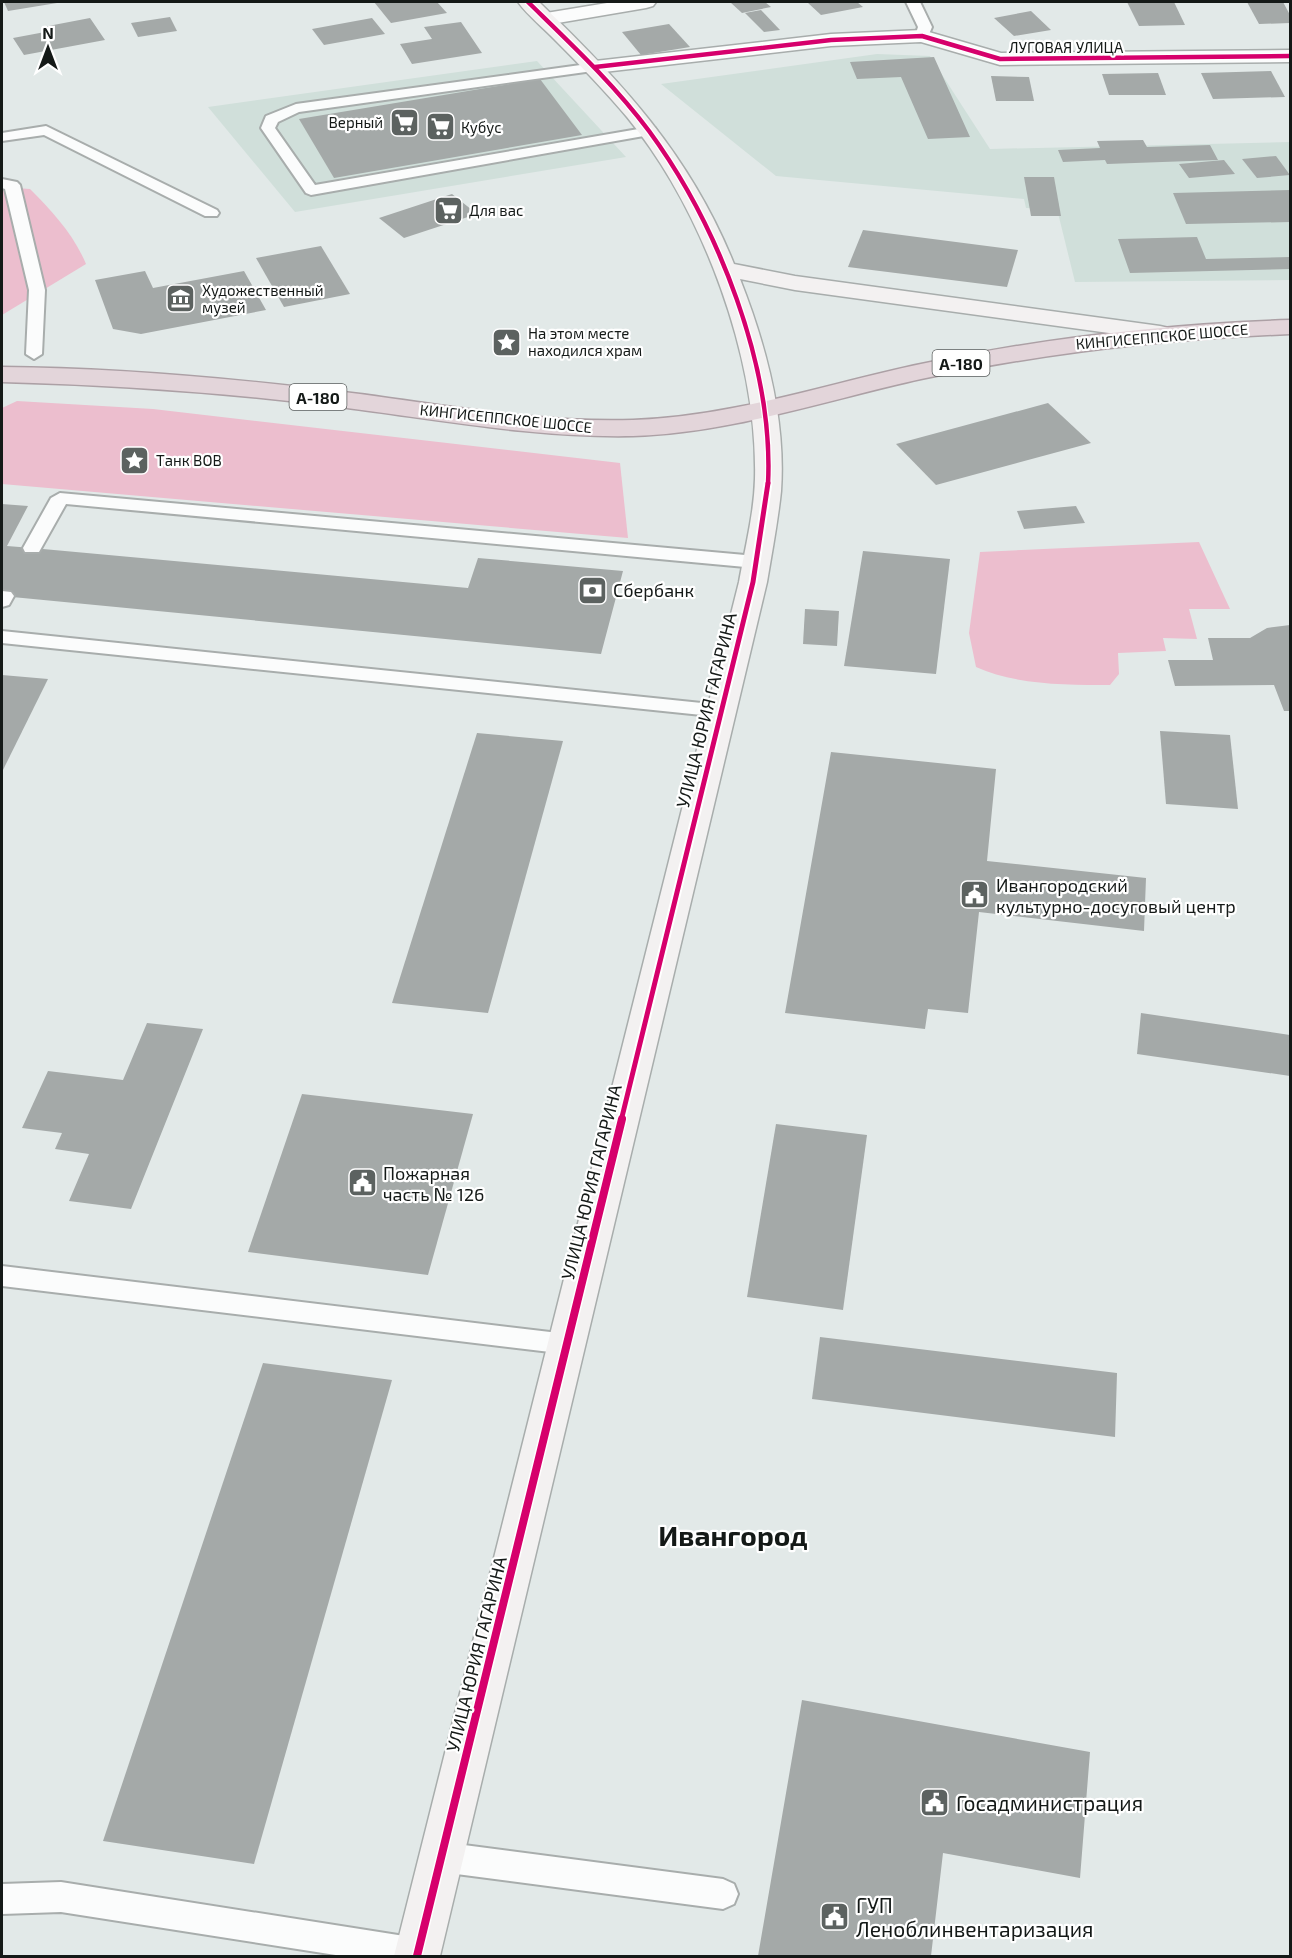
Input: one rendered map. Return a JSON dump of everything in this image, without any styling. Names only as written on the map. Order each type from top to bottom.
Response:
[{"type":"highway","name":"КИНГИСЕППСКОЕ ШОССЕ","points":[[2,375],[125,378],[242,387],[541,425],[634,428],[694,423],[766,410],[866,384],[978,359],[1088,341],[1160,333],[1290,327]]},
{"type":"street","name":"УЛИЦА ЮРИЯ ГАГАРИНА","points":[[417,1955],[721,711],[756,562],[768,479],[766,410],[751,351],[723,268],[689,193],[650,131],[595,67],[528,2]]},
{"type":"street","points":[[546,19],[646,2]]},
{"type":"street","name":"ЛУГОВАЯ УЛИЦА","points":[[595,67],[831,40],[922,36],[1000,59],[1290,56]]},
{"type":"street","points":[[723,268],[795,284],[1160,333]]},
{"type":"lane","points":[[913,2],[926,27],[922,36]]},
{"type":"lane","points":[[595,67],[296,108],[271,119],[268,128],[311,190],[650,131]]},
{"type":"lane","points":[[2,128],[46,130],[211,213]]},
{"type":"lane","points":[[2,184],[12,184],[37,290],[34,354]]},
{"type":"lane","points":[[32,548],[60,498],[756,562]]},
{"type":"lane","points":[[2,637],[721,711]]},
{"type":"lane","points":[[2,1276],[451,1332],[567,1344]]},
{"type":"lane","points":[[441,1857],[723,1894]]},
{"type":"lane","points":[[2,1899],[61,1898],[417,1955]]},
{"type":"shaded area","points":[[877,54],[930,56],[990,149],[1290,142],[1290,280],[1075,282],[1057,209],[1026,208],[1024,199],[776,176],[661,84]]},
{"type":"shaded area","points":[[537,61],[626,157],[295,212],[208,107]]},
{"type":"shaded area","points":[[2,187],[30,189],[69,233],[86,264],[2,315]]},
{"type":"shaded area","points":[[17,401],[153,409],[620,463],[628,538],[2,484],[2,408]]},
{"type":"shaded area","points":[[1199,542],[1230,609],[1189,609],[1197,639],[1163,638],[1166,651],[1118,653],[1119,674],[1110,685],[1024,681],[976,667],[969,633],[980,552]]},
{"type":"building","points":[[4,2],[57,2],[57,3],[8,11]]},
{"type":"building","points":[[374,2],[437,2],[447,13],[391,23]]},
{"type":"building","points":[[730,2],[765,2],[771,7],[742,13]]},
{"type":"building","points":[[807,2],[857,2],[863,7],[821,15]]},
{"type":"building","points":[[1127,2],[1174,2],[1185,25],[1139,26]]},
{"type":"building","points":[[1247,2],[1283,2],[1290,15],[1290,23],[1259,24]]},
{"type":"building","points":[[761,10],[780,30],[764,32],[745,13]]},
{"type":"building","points":[[1031,11],[1051,30],[1014,36],[994,18]]},
{"type":"building","points":[[170,17],[177,31],[138,37],[131,23]]},
{"type":"building","points":[[90,18],[105,40],[24,55],[13,38],[45,32],[43,27]]},
{"type":"building","points":[[372,18],[385,34],[324,45],[312,29]]},
{"type":"building","points":[[461,22],[482,53],[412,64],[400,44],[432,39],[424,27]]},
{"type":"building","points":[[669,24],[690,47],[641,55],[622,32]]},
{"type":"building","points":[[934,57],[970,137],[928,139],[901,77],[857,79],[850,62]]},
{"type":"building","points":[[1271,71],[1285,97],[1213,99],[1201,73]]},
{"type":"building","points":[[1158,73],[1166,95],[1109,95],[1102,74]]},
{"type":"building","points":[[991,76],[1029,77],[1034,101],[996,101]]},
{"type":"building","name":"Кубус","points":[[540,79],[582,135],[334,178],[299,119]]},
{"type":"building","points":[[1143,140],[1147,147],[1210,145],[1218,160],[1107,164],[1105,160],[1063,162],[1058,150],[1100,148],[1097,141]]},
{"type":"building","points":[[1276,156],[1290,175],[1257,178],[1242,159]]},
{"type":"building","points":[[1224,160],[1235,174],[1189,178],[1179,164]]},
{"type":"building","points":[[1024,177],[1054,177],[1061,216],[1031,216]]},
{"type":"building","points":[[1290,190],[1290,222],[1186,224],[1173,193]]},
{"type":"building","points":[[452,194],[477,214],[404,238],[379,218]]},
{"type":"building","points":[[863,230],[1018,250],[1007,287],[848,267]]},
{"type":"building","points":[[1197,237],[1206,259],[1290,257],[1290,269],[1130,273],[1118,239]]},
{"type":"building","points":[[321,246],[350,294],[284,307],[256,258]]},
{"type":"building","name":"Художественный музей","points":[[145,271],[153,288],[244,271],[266,310],[141,334],[113,329],[95,280]]},
{"type":"building","points":[[1048,403],[1091,443],[936,485],[896,444]]},
{"type":"building","points":[[2,504],[28,506],[7,546],[468,588],[478,558],[623,571],[601,654],[2,596]]},
{"type":"building","points":[[1076,506],[1085,523],[1024,529],[1017,511]]},
{"type":"building","points":[[863,551],[950,559],[936,674],[844,666]]},
{"type":"building","points":[[805,609],[839,611],[837,646],[803,644]]},
{"type":"building","points":[[1290,625],[1290,711],[1284,711],[1274,685],[1175,686],[1168,660],[1213,660],[1208,638],[1250,638],[1267,628]]},
{"type":"building","points":[[2,675],[48,679],[2,772]]},
{"type":"building","points":[[1160,731],[1230,735],[1238,809],[1166,804]]},
{"type":"building","points":[[477,733],[563,741],[488,1013],[392,1003]]},
{"type":"building","name":"Ивангородский культурно-досуговый центр","points":[[831,752],[996,769],[987,861],[1146,878],[1144,931],[979,912],[968,1013],[928,1009],[925,1029],[785,1013]]},
{"type":"building","points":[[1141,1013],[1290,1035],[1290,1076],[1137,1054]]},
{"type":"building","points":[[147,1023],[203,1029],[131,1209],[69,1201],[89,1154],[55,1149],[62,1133],[22,1128],[48,1071],[123,1080]]},
{"type":"building","name":"Пожарная часть № 126","points":[[302,1094],[473,1114],[428,1275],[248,1252]]},
{"type":"building","points":[[776,1124],[867,1135],[843,1310],[747,1297]]},
{"type":"building","points":[[820,1337],[1117,1373],[1115,1437],[812,1399]]},
{"type":"building","points":[[263,1363],[392,1380],[254,1864],[103,1841]]},
{"type":"building","name":"Госадминистрация","points":[[802,1700],[1090,1752],[1080,1878],[943,1853],[931,1956],[758,1956]]},
{"type":"cycle path","points":[[417,1956],[753,582],[768,478],[767,437],[761,391],[749,344],[716,249],[695,205],[673,165],[649,131],[591,64],[528,2]]},
{"type":"cycle path","points":[[595,67],[831,40],[922,36],[1000,59],[1290,56]]},
{"type":"place","name":"Верный","points":[[404,122]]},
{"type":"place","name":"Кубус","points":[[440,127]]},
{"type":"place","name":"Для вас","points":[[448,210]]},
{"type":"place","name":"Художественный музей","points":[[181,299]]},
{"type":"place","name":"На этом месте находился храм","points":[[507,342]]},
{"type":"place","name":"Танк ВОВ","points":[[135,460]]},
{"type":"place","name":"Сбербанк","points":[[592,590]]},
{"type":"place","name":"Ивангородский культурно-досуговый центр","points":[[975,895]]},
{"type":"place","name":"Пожарная часть № 126","points":[[362,1183]]},
{"type":"place","name":"Госадминистрация","points":[[935,1802]]},
{"type":"place","name":"ГУП Леноблинвентаризация","points":[[835,1916]]},
{"type":"district","name":"Ивангород","points":[[733,1535]]}]
